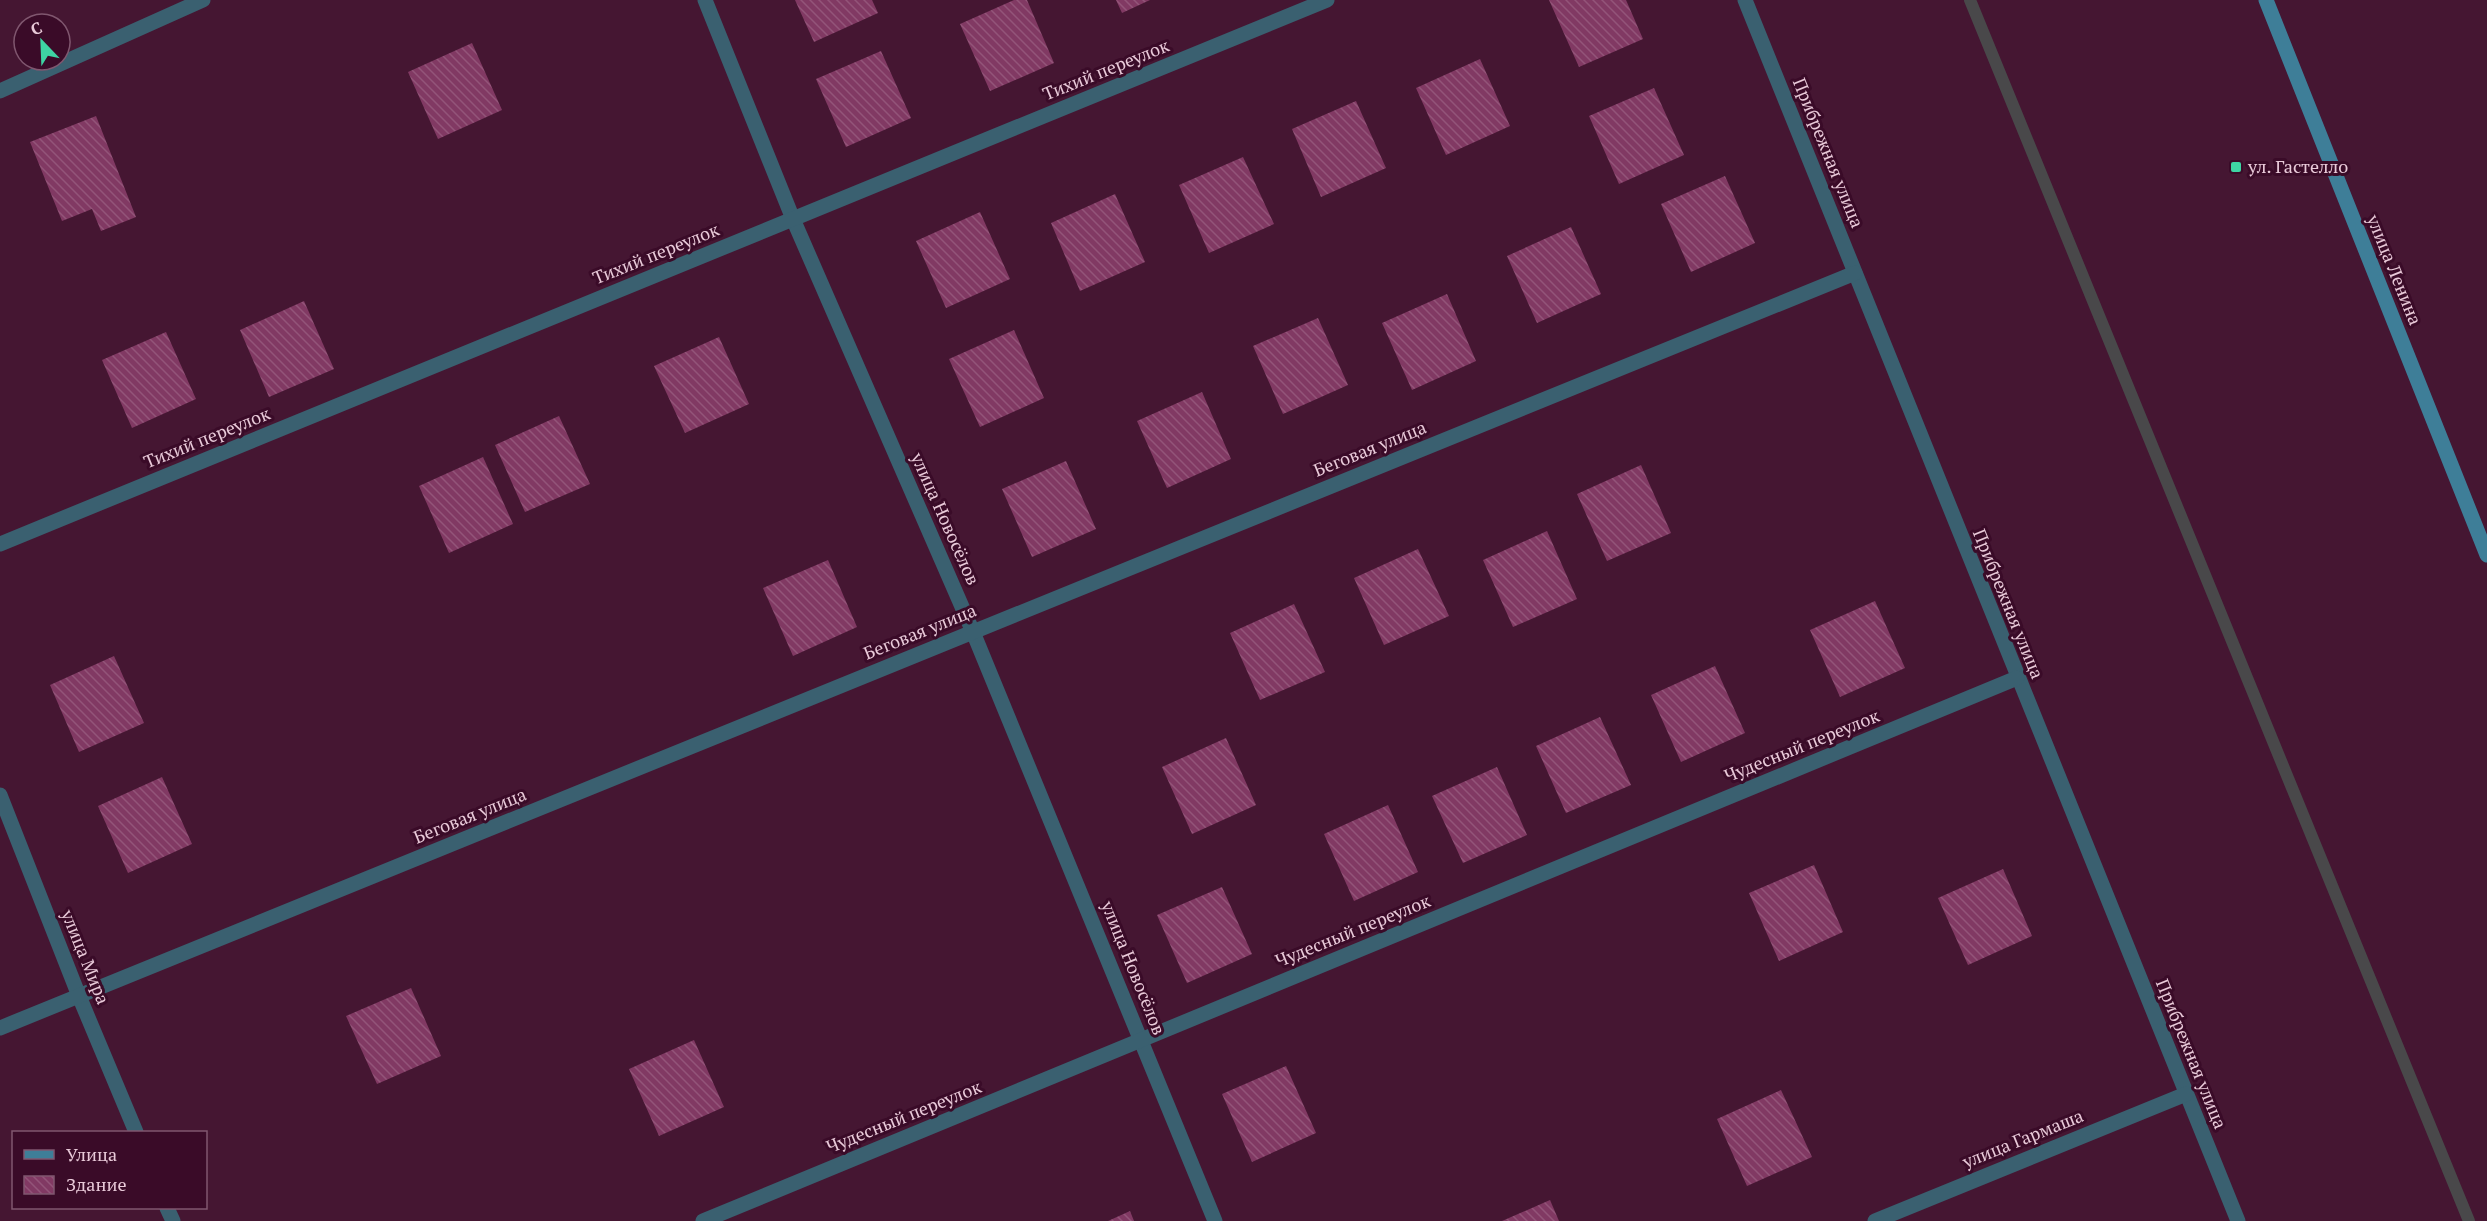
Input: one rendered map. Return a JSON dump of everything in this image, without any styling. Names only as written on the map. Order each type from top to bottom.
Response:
[{"type":"main road","name":"улица Ленина","points":[[2266,0],[2487,555]]},
{"type":"street","points":[[0,91],[203,0]]},
{"type":"street","name":"улица Новосёлов","points":[[705,0],[793,219],[973,632],[1215,1221]]},
{"type":"street","name":"Тихий переулок","points":[[0,544],[1327,0]]},
{"type":"street","name":"Прибрежная улица","points":[[1745,0],[2238,1221]]},
{"type":"street","name":"Беговая улица","points":[[0,1028],[1855,273]]},
{"type":"street","name":"Чудесный переулок","points":[[703,1221],[2017,678]]},
{"type":"street","name":"улица Мира","points":[[0,795],[79,996],[136,1131]]},
{"type":"street","name":"улица Гармаша","points":[[1875,1221],[2186,1094]]},
{"type":"building","points":[[795,0],[872,0],[878,13],[814,42]]},
{"type":"building","points":[[1014,0],[1027,0],[1054,63],[990,91],[960,24]]},
{"type":"building","points":[[1116,0],[1150,0],[1122,13]]},
{"type":"building","points":[[1549,0],[1626,0],[1643,39],[1579,67]]},
{"type":"building","points":[[472,43],[502,110],[438,139],[408,72]]},
{"type":"building","points":[[881,51],[911,118],[846,147],[816,79]]},
{"type":"building","points":[[1480,59],[1510,126],[1446,155],[1416,88]]},
{"type":"building","points":[[1654,88],[1684,155],[1619,184],[1589,116]]},
{"type":"building","points":[[1356,101],[1386,168],[1321,197],[1292,129]]},
{"type":"building","points":[[96,116],[136,217],[101,231],[92,209],[62,221],[30,142]]},
{"type":"building","points":[[1243,157],[1274,224],[1209,253],[1179,185]]},
{"type":"building","points":[[1725,176],[1755,243],[1691,272],[1661,204]]},
{"type":"building","points":[[1115,194],[1145,262],[1080,291],[1051,223]]},
{"type":"building","points":[[980,212],[1010,279],[946,308],[916,241]]},
{"type":"building","points":[[1571,227],[1601,294],[1537,323],[1507,256]]},
{"type":"building","points":[[1447,294],[1476,361],[1412,390],[1382,323]]},
{"type":"building","points":[[304,301],[334,369],[269,397],[240,330]]},
{"type":"building","points":[[1318,318],[1348,385],[1283,414],[1253,346]]},
{"type":"building","points":[[1014,330],[1044,398],[980,427],[949,359]]},
{"type":"building","points":[[166,332],[196,399],[132,428],[102,360]]},
{"type":"building","points":[[719,337],[749,404],[685,433],[654,366]]},
{"type":"building","points":[[1202,392],[1231,459],[1167,488],[1137,421]]},
{"type":"building","points":[[559,416],[590,484],[525,512],[495,445]]},
{"type":"building","points":[[483,457],[513,524],[449,553],[419,486]]},
{"type":"building","points":[[1066,461],[1096,529],[1032,557],[1002,489]]},
{"type":"building","points":[[1641,465],[1671,533],[1607,561],[1577,494]]},
{"type":"building","points":[[1547,531],[1577,599],[1513,627],[1483,560]]},
{"type":"building","points":[[1418,549],[1449,616],[1384,645],[1354,578]]},
{"type":"building","points":[[828,560],[857,627],[793,656],[763,588]]},
{"type":"building","points":[[1875,601],[1905,668],[1840,697],[1810,630]]},
{"type":"building","points":[[1294,604],[1325,672],[1260,700],[1230,633]]},
{"type":"building","points":[[114,656],[144,723],[79,752],[50,685]]},
{"type":"building","points":[[1715,666],[1745,733],[1681,762],[1651,695]]},
{"type":"building","points":[[1600,717],[1631,785],[1566,813],[1536,746]]},
{"type":"building","points":[[1226,738],[1256,805],[1192,834],[1162,767]]},
{"type":"building","points":[[1497,767],[1527,835],[1463,863],[1432,796]]},
{"type":"building","points":[[162,777],[192,844],[128,873],[98,806]]},
{"type":"building","points":[[1388,805],[1418,872],[1354,901],[1324,834]]},
{"type":"building","points":[[1814,865],[1843,932],[1779,961],[1749,893]]},
{"type":"building","points":[[2003,869],[2032,936],[1968,965],[1938,898]]},
{"type":"building","points":[[1222,887],[1252,954],[1187,983],[1157,915]]},
{"type":"building","points":[[411,988],[441,1056],[377,1084],[346,1016]]},
{"type":"building","points":[[694,1040],[724,1107],[659,1136],[629,1069]]},
{"type":"building","points":[[1286,1066],[1316,1133],[1252,1162],[1222,1094]]},
{"type":"building","points":[[1781,1090],[1812,1157],[1747,1186],[1717,1119]]},
{"type":"building","points":[[1550,1200],[1559,1221],[1502,1221]]},
{"type":"building","points":[[1130,1211],[1134,1221],[1108,1221]]},
{"type":"waterway","points":[[1970,0],[2469,1221]]},
{"type":"place","name":"ул. Гастелло","points":[[2236,167]]}]
